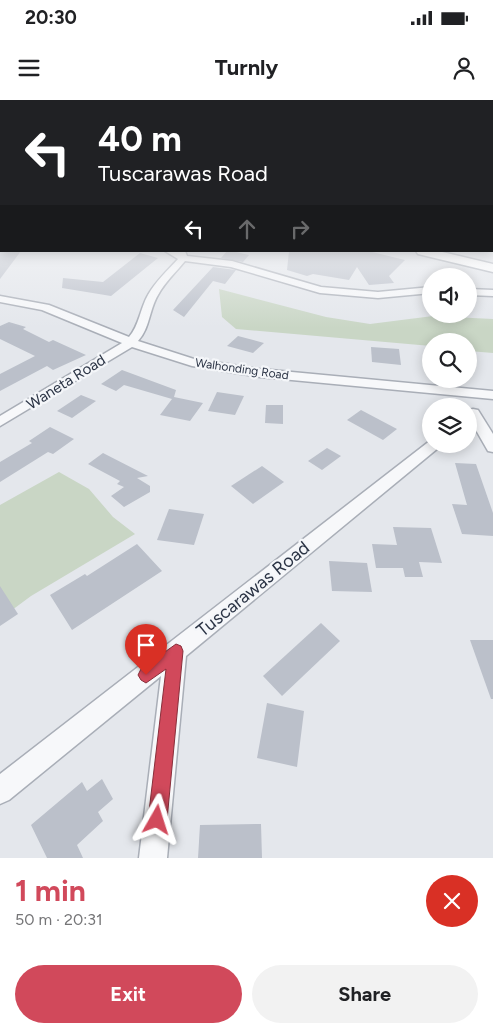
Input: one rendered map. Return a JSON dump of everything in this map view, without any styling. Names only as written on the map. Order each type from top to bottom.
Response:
[{"type":"main road","points":[[449,257],[493,268]]},
{"type":"street","points":[[131,342],[141,331],[145,310],[154,292],[180,257]]},
{"type":"street","points":[[195,257],[232,264],[320,290],[378,295],[422,291]]},
{"type":"street","points":[[477,292],[493,293]]},
{"type":"street","name":"Walhonding Road","points":[[0,299],[44,307],[131,342],[192,362],[251,372],[493,395]]},
{"type":"street","name":"Waneta Road","points":[[0,422],[131,342]]},
{"type":"street","points":[[475,398],[476,393]]},
{"type":"street","points":[[477,424],[493,447]]},
{"type":"street","name":"Tuscarawas Road","points":[[0,791],[424,453]]},
{"type":"street","points":[[153,858],[176,651]]},
{"type":"green space","points":[[219,289],[326,317],[370,324],[422,317],[422,323],[477,323],[477,318],[493,319],[493,353],[477,352],[477,333],[422,333],[422,345],[236,329],[222,317]]},
{"type":"green space","points":[[59,472],[89,489],[113,517],[135,534],[31,596],[0,619],[0,505]]},
{"type":"building","points":[[0,257],[16,257],[0,279]]},
{"type":"building","points":[[134,257],[158,258],[111,296],[62,288],[63,278],[103,282]]},
{"type":"building","points":[[222,257],[247,257],[243,262]]},
{"type":"building","points":[[288,257],[394,257],[405,260],[389,276],[394,283],[369,285],[357,267],[349,280],[313,274],[307,276],[287,270]]},
{"type":"building","points":[[213,267],[236,270],[225,284],[213,281],[184,317],[173,310]]},
{"type":"building","points":[[9,322],[26,327],[23,329],[49,342],[53,340],[86,355],[53,370],[47,366],[0,391],[0,374],[35,356],[0,339],[0,326]]},
{"type":"building","points":[[238,336],[264,343],[253,353],[227,346]]},
{"type":"building","points":[[371,347],[399,349],[401,365],[372,362]]},
{"type":"building","points":[[122,370],[176,390],[174,397],[203,403],[190,421],[160,415],[172,399],[124,385],[116,391],[101,384]]},
{"type":"building","points":[[217,392],[244,396],[235,415],[208,411]]},
{"type":"building","points":[[81,395],[96,401],[72,418],[57,411]]},
{"type":"building","points":[[266,405],[283,405],[283,424],[265,423]]},
{"type":"building","points":[[361,410],[397,429],[383,440],[347,420]]},
{"type":"building","points":[[50,427],[74,439],[53,454],[48,452],[0,482],[0,462],[32,443],[29,441]]},
{"type":"building","points":[[327,448],[341,456],[322,470],[308,461]]},
{"type":"building","points":[[103,453],[148,476],[137,478],[150,486],[150,492],[124,507],[111,496],[124,487],[117,484],[120,481],[88,464]]},
{"type":"building","points":[[455,463],[476,464],[493,513],[493,536],[462,534],[452,504],[467,505]]},
{"type":"building","points":[[262,466],[284,482],[253,504],[231,486]]},
{"type":"building","points":[[169,509],[204,514],[194,545],[157,540]]},
{"type":"building","points":[[393,527],[431,528],[442,563],[419,562],[423,577],[405,577],[403,568],[376,568],[372,544],[397,545]]},
{"type":"building","points":[[137,544],[162,571],[72,630],[50,595],[85,574],[87,576]]},
{"type":"building","points":[[329,561],[367,563],[372,592],[332,591]]},
{"type":"building","points":[[0,586],[18,614],[0,626]]},
{"type":"building","points":[[321,623],[340,641],[282,696],[263,676]]},
{"type":"building","points":[[470,640],[493,640],[493,699],[491,699]]},
{"type":"building","points":[[267,703],[304,711],[297,767],[257,758]]},
{"type":"building","points":[[102,779],[113,799],[98,812],[103,821],[77,845],[83,858],[47,858],[31,825],[82,782],[87,791]]},
{"type":"building","points":[[261,824],[262,858],[198,858],[200,825]]},
{"type":"route","points":[[146,675],[176,651],[157,820]]}]
